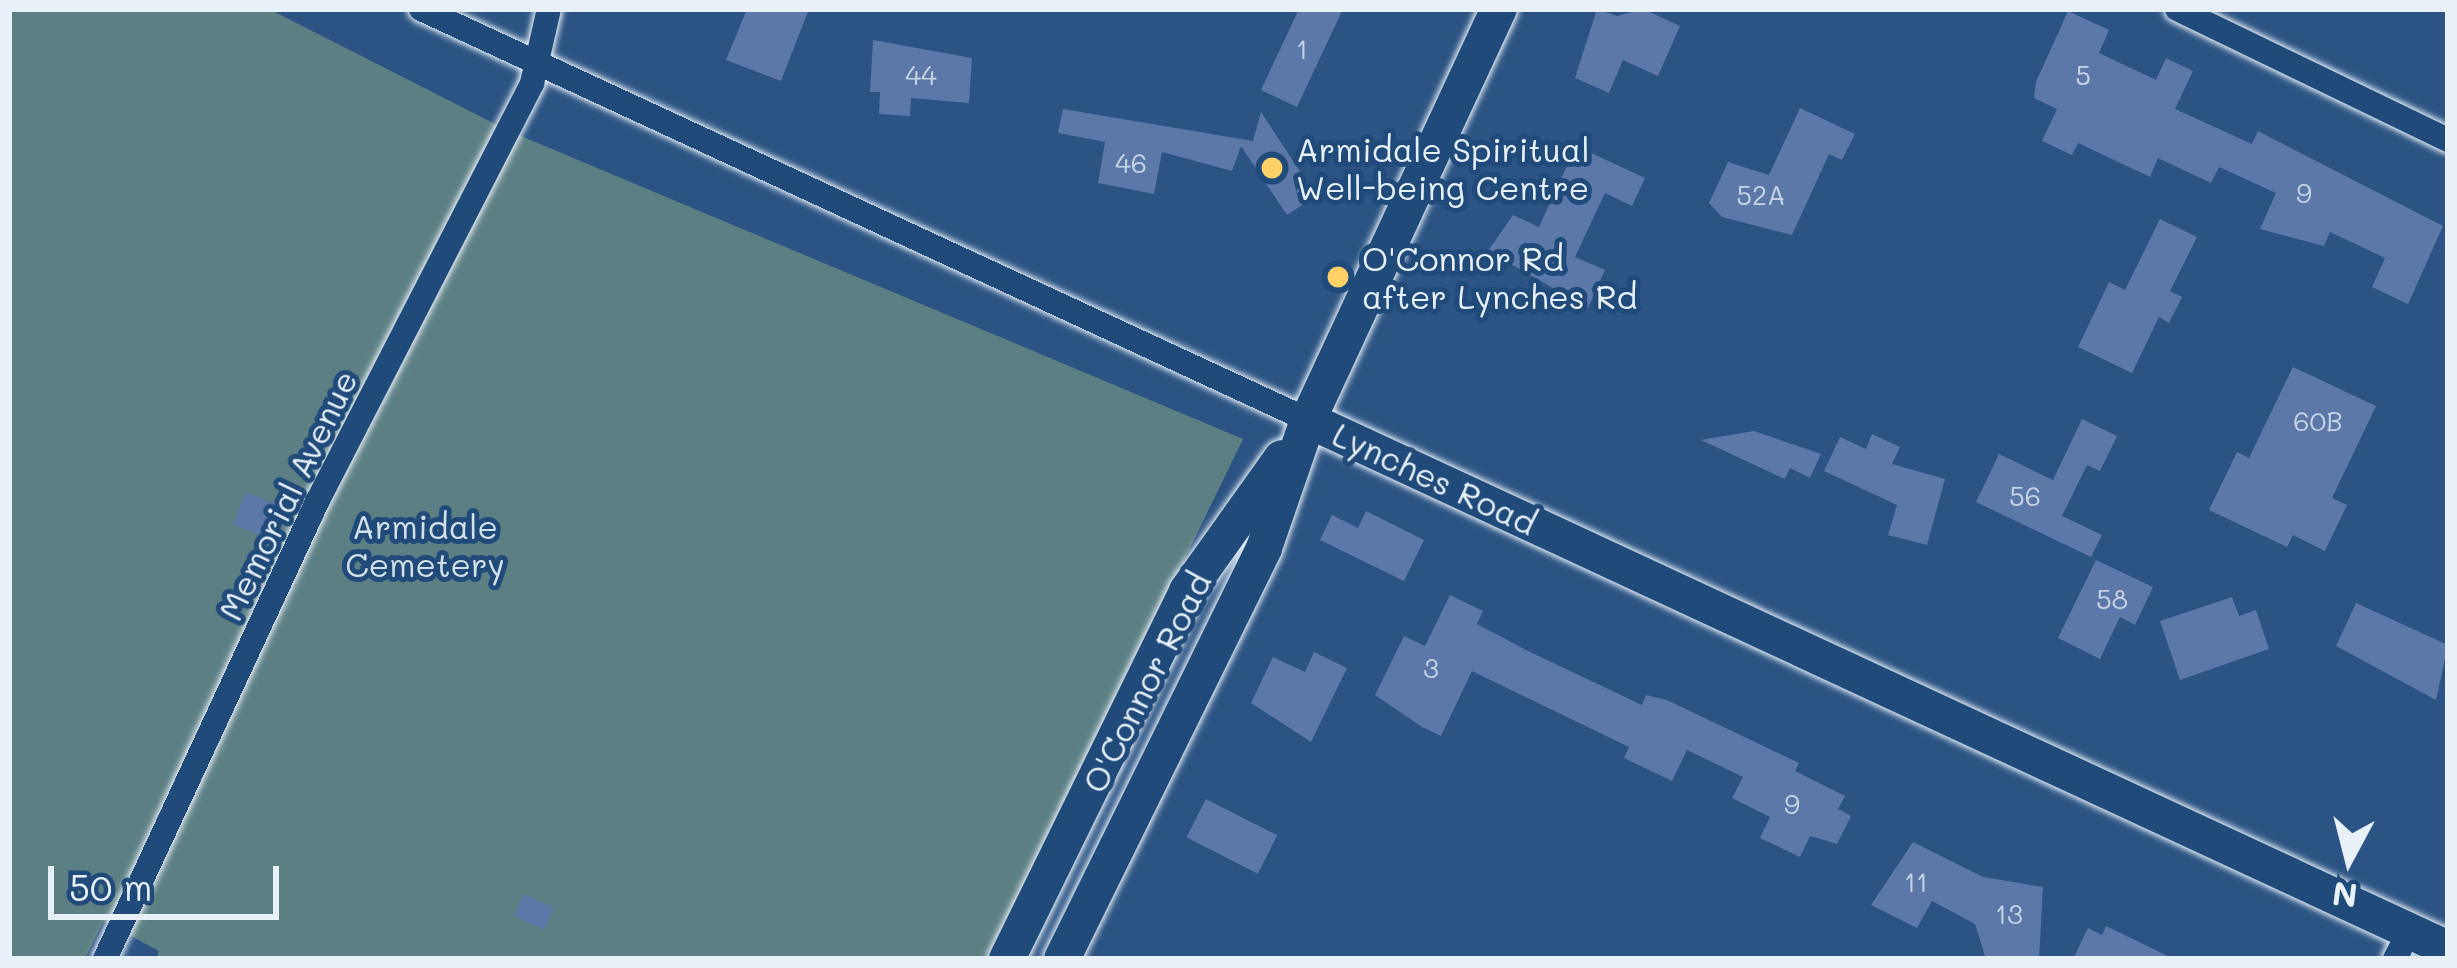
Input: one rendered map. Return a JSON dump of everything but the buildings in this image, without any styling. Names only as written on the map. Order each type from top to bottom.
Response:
[{"type":"street","name":"Lynches Road","points":[[421,9],[533,65],[1308,420],[2402,945],[2448,950]]},
{"type":"street","name":"Memorial Avenue","points":[[105,959],[533,65],[549,9]]},
{"type":"street","name":"O'Connor Road","points":[[1062,959],[1264,548],[1308,420],[1499,9]]},
{"type":"street","points":[[2176,9],[2448,140]]},
{"type":"street","name":"O'Connor Road","points":[[1007,959],[1187,591],[1308,420]]},
{"type":"green space","name":"Armidale Cemetery","points":[[9,9],[269,9],[509,131],[1243,439],[990,959],[156,959],[159,951],[103,921],[85,959],[9,959]]},
{"type":"place","name":"Armidale Spiritual Well-being Centre","points":[[1272,168]]},
{"type":"place","name":"O'Connor Rd after Lynches Rd","points":[[1338,277]]}]
